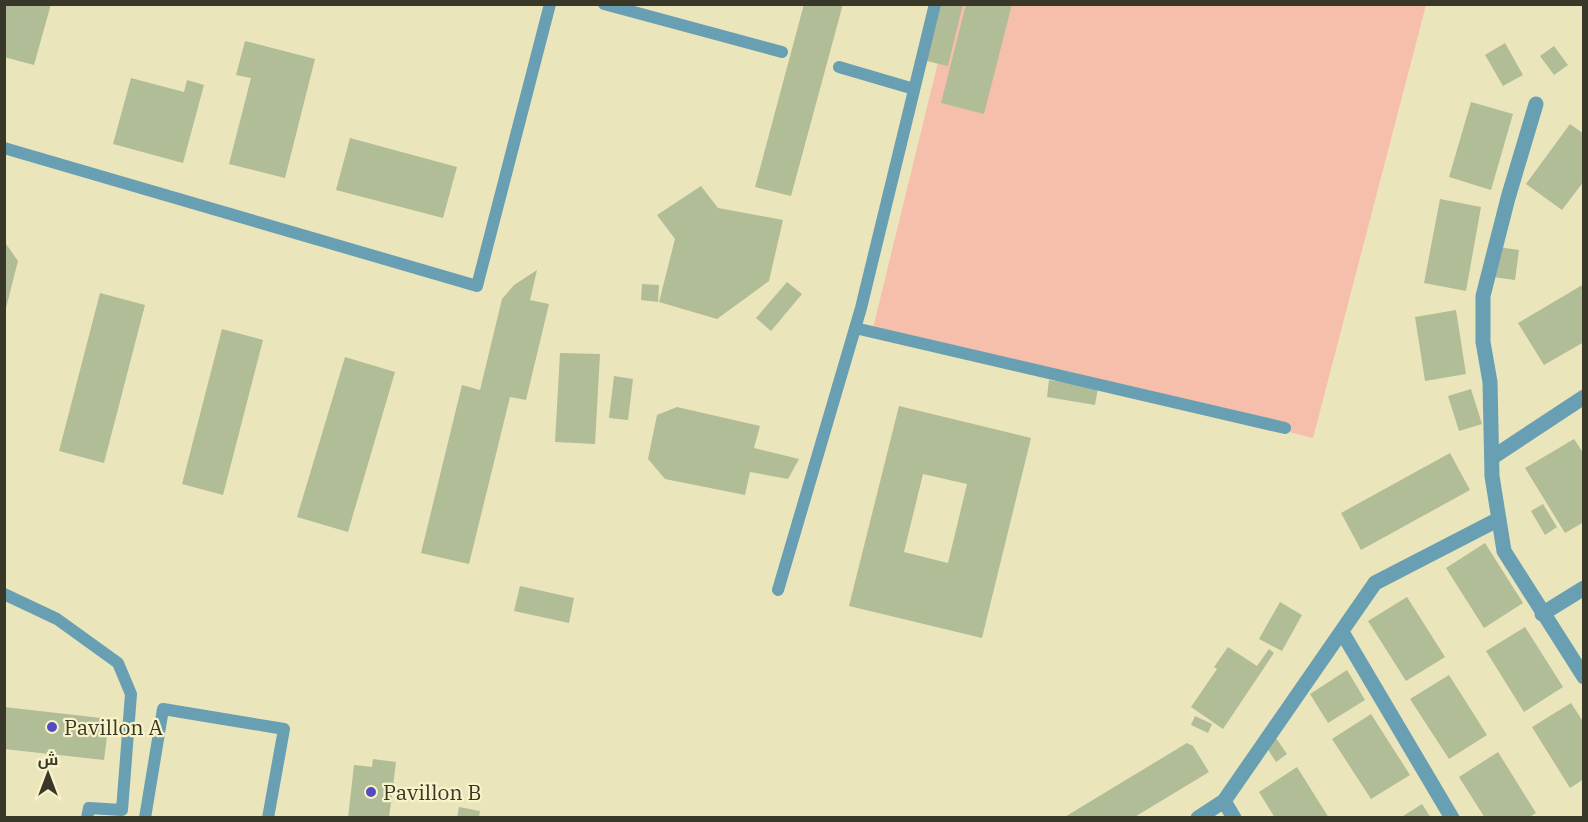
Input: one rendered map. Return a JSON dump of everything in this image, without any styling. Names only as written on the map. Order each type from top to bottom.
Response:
[{"type":"street","points":[[1536,104],[1508,198],[1483,296],[1483,342],[1490,382],[1492,476],[1504,551],[1584,677]]},
{"type":"street","points":[[1492,457],[1584,397]]},
{"type":"street","points":[[1198,818],[1224,801],[1375,583],[1499,519]]},
{"type":"street","points":[[1542,614],[1584,588]]},
{"type":"street","points":[[1342,632],[1452,818]]},
{"type":"street","points":[[1224,801],[1234,818]]},
{"type":"lane","points":[[4,148],[477,286],[550,4]]},
{"type":"lane","points":[[604,4],[782,52]]},
{"type":"lane","points":[[778,590],[855,328],[935,4]]},
{"type":"lane","points":[[838,67],[914,89]]},
{"type":"lane","points":[[855,328],[1285,428]]},
{"type":"lane","points":[[4,594],[57,619],[118,663],[130,694],[122,810],[89,808],[87,818]]},
{"type":"lane","points":[[145,818],[163,709],[284,729],[268,818]]},
{"type":"shaded area","points":[[952,5],[1426,5],[1313,438],[873,328]]},
{"type":"building","points":[[4,4],[51,4],[34,65],[4,57]]},
{"type":"building","points":[[804,4],[843,4],[791,196],[755,187]]},
{"type":"building","points":[[935,4],[963,4],[948,66],[922,60]]},
{"type":"building","points":[[966,4],[1012,4],[984,114],[941,103]]},
{"type":"building","points":[[245,41],[315,59],[285,178],[229,164],[251,78],[236,75]]},
{"type":"building","points":[[1505,43],[1523,75],[1503,86],[1485,55]]},
{"type":"building","points":[[1554,46],[1568,65],[1554,75],[1540,56]]},
{"type":"building","points":[[131,78],[184,92],[187,80],[204,85],[183,163],[113,144]]},
{"type":"building","points":[[1471,102],[1513,114],[1491,190],[1449,177]]},
{"type":"building","points":[[1570,124],[1584,134],[1584,181],[1562,210],[1526,184]]},
{"type":"building","points":[[350,138],[457,167],[443,218],[336,190]]},
{"type":"building","points":[[701,186],[718,208],[783,220],[769,281],[717,319],[659,302],[675,239],[657,215]]},
{"type":"building","points":[[1440,199],[1481,207],[1466,291],[1424,283]]},
{"type":"building","points":[[4,241],[18,261],[5,312],[4,311]]},
{"type":"building","points":[[1498,247],[1519,250],[1515,280],[1493,277]]},
{"type":"building","points":[[537,270],[530,300],[549,304],[526,400],[510,397],[469,564],[421,553],[462,385],[480,390],[502,299],[514,285]]},
{"type":"building","points":[[787,282],[802,294],[771,331],[756,318]]},
{"type":"building","points":[[642,284],[659,285],[658,302],[641,300]]},
{"type":"building","points":[[1584,284],[1584,342],[1544,365],[1518,323]]},
{"type":"building","points":[[100,293],[145,305],[104,463],[59,451]]},
{"type":"building","points":[[1456,310],[1466,374],[1425,381],[1415,317]]},
{"type":"building","points":[[222,329],[263,340],[223,495],[182,484]]},
{"type":"building","points":[[560,353],[600,354],[595,444],[555,442]]},
{"type":"building","points":[[345,357],[395,372],[348,532],[297,517]]},
{"type":"building","points":[[614,376],[633,379],[628,420],[609,418]]},
{"type":"building","points":[[1049,380],[1098,388],[1095,405],[1047,397]]},
{"type":"building","points":[[1471,389],[1482,424],[1459,431],[1448,396]]},
{"type":"building","points":[[899,406],[1031,438],[982,638],[849,606]],"holes":[[[923,474],[967,484],[948,563],[904,552]]]},
{"type":"building","points":[[677,407],[760,426],[754,448],[799,459],[788,479],[750,472],[745,495],[665,479],[648,459],[657,415]]},
{"type":"building","points":[[1574,439],[1584,454],[1584,522],[1565,533],[1525,468]]},
{"type":"building","points":[[1450,453],[1470,490],[1361,550],[1341,513]]},
{"type":"building","points":[[1543,504],[1557,527],[1545,535],[1531,511]]},
{"type":"building","points":[[1485,543],[1523,603],[1484,628],[1446,568]]},
{"type":"building","points":[[520,586],[574,598],[569,623],[514,611]]},
{"type":"building","points":[[1407,597],[1445,657],[1406,681],[1368,621]]},
{"type":"building","points":[[1280,602],[1302,615],[1282,651],[1259,639]]},
{"type":"building","points":[[1525,627],[1563,687],[1524,712],[1486,651]]},
{"type":"building","points":[[1228,647],[1257,666],[1269,649],[1274,653],[1223,729],[1191,707],[1217,669],[1214,667]]},
{"type":"building","points":[[1347,670],[1365,700],[1328,723],[1310,694]]},
{"type":"building","points":[[1449,675],[1487,735],[1449,759],[1410,699]]},
{"type":"building","points":[[1571,703],[1584,723],[1584,779],[1570,788],[1532,727]]},
{"type":"building","name":"Pavillon A","points":[[4,707],[101,718],[99,736],[107,737],[104,760],[4,749]]},
{"type":"building","points":[[1371,714],[1410,775],[1371,799],[1332,739]]},
{"type":"building","points":[[1195,716],[1212,724],[1208,733],[1191,725]]},
{"type":"building","points":[[1276,738],[1287,754],[1276,762],[1265,745]]},
{"type":"building","points":[[1187,743],[1193,746],[1209,772],[1133,818],[1063,818]]},
{"type":"building","points":[[1498,752],[1536,813],[1528,818],[1485,818],[1459,777]]},
{"type":"building","name":"Pavillon B","points":[[373,759],[396,762],[389,818],[348,818],[354,765],[372,767]]},
{"type":"building","points":[[1297,767],[1329,818],[1275,818],[1259,792]]},
{"type":"building","points":[[1422,804],[1431,818],[1400,818]]},
{"type":"building","points":[[459,807],[480,811],[479,818],[457,818]]},
{"type":"place","name":"Pavillon A","points":[[52,727]]},
{"type":"place","name":"Pavillon B","points":[[371,792]]}]
